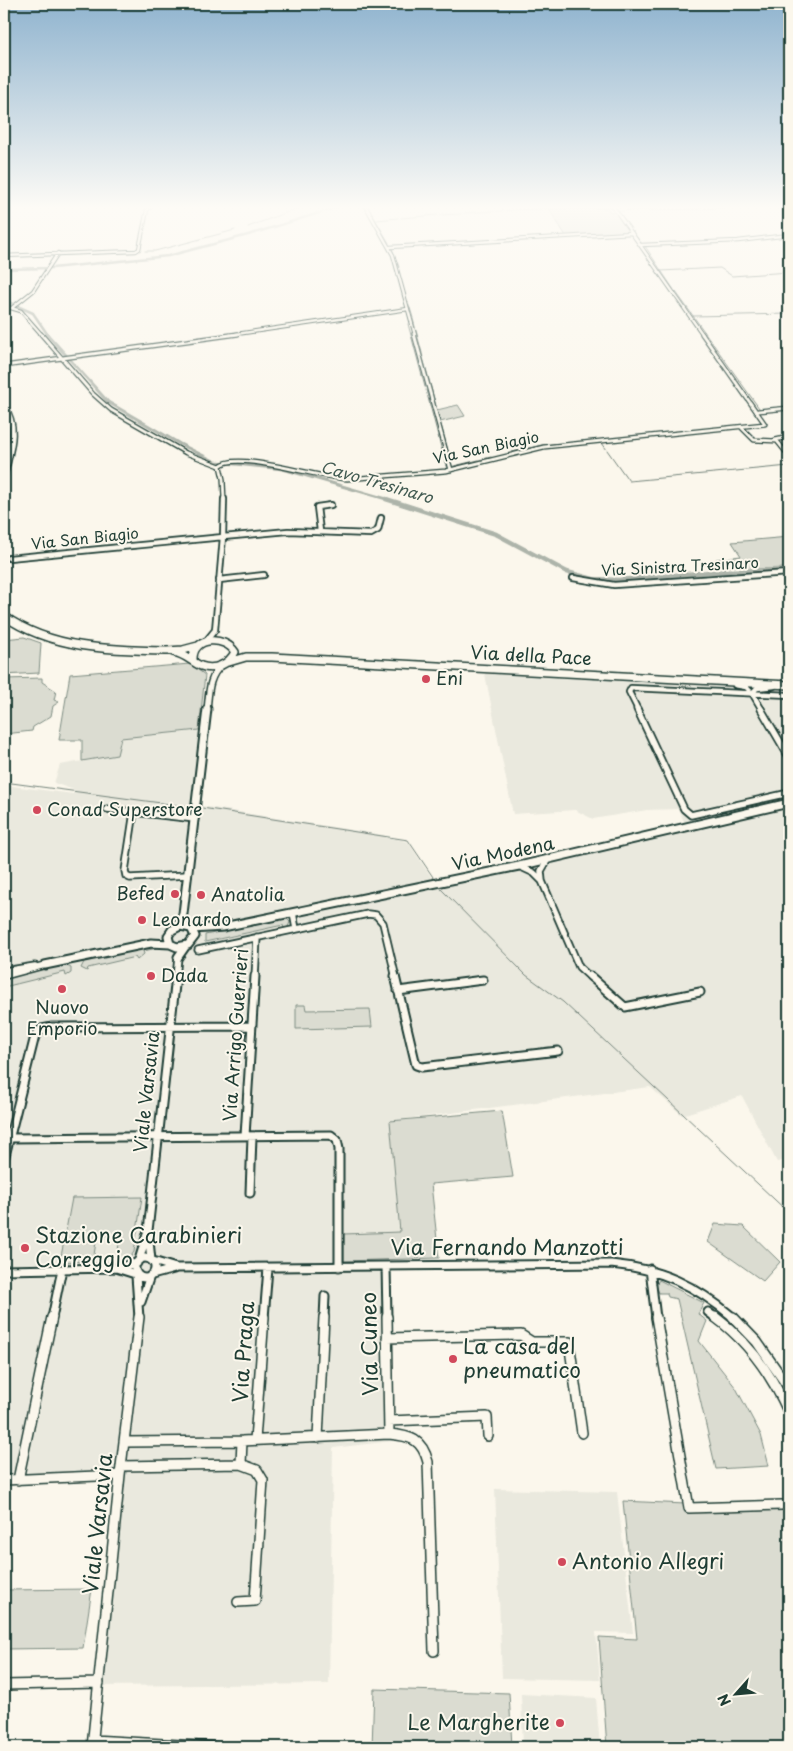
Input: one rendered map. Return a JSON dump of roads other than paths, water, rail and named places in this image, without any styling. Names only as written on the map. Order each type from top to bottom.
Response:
[{"type":"main road","points":[[4,406],[10,412],[13,424],[4,477]]},
{"type":"main road","points":[[4,616],[28,631],[64,643],[171,651],[224,641],[234,649],[234,655],[225,664]]},
{"type":"main road","points":[[193,660],[192,652],[201,644]]},
{"type":"main road","name":"Via della Pace","points":[[234,649],[247,654],[272,657]]},
{"type":"main road","points":[[171,651],[205,667]]},
{"type":"main road","name":"Via della Pace","points":[[205,667],[225,664],[246,657],[272,657],[789,685]]},
{"type":"street","points":[[16,306],[33,287]]},
{"type":"street","points":[[402,287],[451,470]]},
{"type":"street","points":[[670,287],[758,411],[789,408]]},
{"type":"street","points":[[4,306],[16,306],[98,399],[111,410],[186,453],[222,465],[223,537],[215,630],[212,637],[201,644]]},
{"type":"street","points":[[4,366],[408,309]]},
{"type":"street","name":"Via San Biagio","points":[[222,465],[228,462],[278,465],[341,479],[451,470],[544,447],[742,428],[765,424],[758,411]]},
{"type":"street","points":[[742,428],[754,440],[775,440],[789,437]]},
{"type":"street","points":[[775,440],[789,456]]},
{"type":"street","points":[[320,532],[317,507],[331,505]]},
{"type":"street","name":"Via San Biagio","points":[[9,558],[288,531],[373,534],[378,530],[382,518]]},
{"type":"street","name":"Via Sinistra Tresinaro","points":[[573,578],[594,583],[614,584],[789,573]]},
{"type":"street","points":[[219,580],[264,575]]},
{"type":"street","points":[[215,630],[224,641]]},
{"type":"street","points":[[210,684],[214,672],[225,664]]},
{"type":"street","points":[[4,976],[45,965],[151,943],[169,934],[177,927],[183,914],[210,684],[210,674],[205,667]]},
{"type":"street","points":[[706,680],[712,684],[746,687],[752,693],[789,757]]},
{"type":"street","points":[[752,693],[757,688],[772,688],[781,684]]},
{"type":"street","points":[[789,695],[638,687],[631,688],[629,692],[686,812],[691,815],[698,815],[789,793]]},
{"type":"street","points":[[749,803],[755,811]]},
{"type":"street","name":"Via Modena","points":[[191,928],[223,927],[519,866],[789,803]]},
{"type":"street","points":[[106,809],[195,819]]},
{"type":"street","points":[[134,812],[126,876],[130,878],[188,875]]},
{"type":"street","points":[[541,871],[548,859]]},
{"type":"street","points":[[534,862],[541,871],[542,881],[579,967],[625,1007],[700,992]]},
{"type":"street","points":[[534,862],[534,873]]},
{"type":"street","points":[[519,866],[534,873],[542,881]]},
{"type":"street","points":[[293,913],[296,929]]},
{"type":"street","points":[[151,943],[185,947],[193,940],[194,933],[183,914]]},
{"type":"street","points":[[198,950],[368,914],[379,916],[383,923],[414,1061],[418,1066],[558,1051]]},
{"type":"street","points":[[177,927],[191,928]]},
{"type":"street","name":"Via Modena","points":[[193,940],[223,927]]},
{"type":"street","points":[[169,934],[172,945]]},
{"type":"street","name":"Via Arrigo Guerrieri","points":[[250,1193],[249,1136],[252,1026],[257,937]]},
{"type":"street","name":"Viale Varsavia","points":[[172,945],[178,957]]},
{"type":"street","name":"Viale Varsavia","points":[[92,1744],[140,1304],[136,1275],[148,1231],[178,957],[185,947]]},
{"type":"street","points":[[4,971],[45,965]]},
{"type":"street","points":[[398,991],[483,980]]},
{"type":"street","points":[[4,1160],[36,1036],[42,1029],[52,1027],[252,1026]]},
{"type":"street","points":[[10,1138],[326,1135],[334,1137],[339,1148],[339,1267]]},
{"type":"street","name":"Viale Varsavia","points":[[140,1304],[155,1266],[152,1260],[148,1231]]},
{"type":"street","points":[[4,1270],[116,1268],[145,1258],[152,1260]]},
{"type":"street","name":"Via Fernando Manzotti","points":[[152,1260],[176,1268]]},
{"type":"street","name":"Via Fernando Manzotti","points":[[151,1275],[176,1268],[618,1264],[650,1270],[698,1291],[724,1308],[762,1348],[789,1388]]},
{"type":"street","name":"Via Cuneo","points":[[386,1266],[389,1434]]},
{"type":"street","points":[[18,1480],[62,1268]]},
{"type":"street","points":[[116,1268],[136,1275],[141,1279],[151,1275]]},
{"type":"street","name":"Via Praga","points":[[255,1440],[268,1268]]},
{"type":"street","points":[[650,1270],[651,1287],[689,1508],[782,1505]]},
{"type":"street","points":[[318,1438],[325,1296]]},
{"type":"street","points":[[708,1312],[737,1334],[750,1349],[777,1388],[789,1413]]},
{"type":"street","points":[[387,1338],[521,1335],[532,1342],[569,1342],[582,1433]]},
{"type":"street","name":"Via Cuneo","points":[[389,1421],[487,1417],[488,1436]]},
{"type":"street","points":[[125,1442],[255,1440],[389,1434],[413,1438],[422,1446],[427,1456],[434,1651]]},
{"type":"street","points":[[241,1464],[242,1440]]},
{"type":"street","points":[[4,1480],[241,1464],[257,1470],[263,1480],[255,1601],[238,1602]]},
{"type":"street","points":[[4,1685],[99,1683]]},
{"type":"street","points":[[92,1744],[216,1747]]},
{"type":"waterway","points":[[676,292],[693,316]]},
{"type":"waterway","name":"Cavo Tresinaro","points":[[4,300],[33,313],[48,335]]},
{"type":"waterway","points":[[410,308],[413,318]]},
{"type":"waterway","points":[[693,316],[789,314]]},
{"type":"waterway","points":[[693,316],[759,408]]},
{"type":"waterway","points":[[413,319],[422,353]]},
{"type":"waterway","points":[[408,324],[425,387]]},
{"type":"waterway","name":"Cavo Tresinaro","points":[[47,334],[108,402],[180,444],[216,462],[283,469],[390,500]]},
{"type":"waterway","points":[[422,354],[452,466]]},
{"type":"waterway","points":[[426,390],[446,466]]},
{"type":"waterway","points":[[512,452],[542,445],[597,440]]},
{"type":"waterway","points":[[602,443],[629,481],[789,466]]},
{"type":"waterway","points":[[454,466],[491,457]]},
{"type":"waterway","name":"Cavo Tresinaro","points":[[386,499],[496,534],[567,572],[593,579],[619,580],[710,572],[789,570]]},
{"type":"waterway","points":[[4,782],[191,807]]},
{"type":"waterway","points":[[202,808],[408,840],[435,880]]},
{"type":"waterway","points":[[441,889],[526,975],[563,1002],[789,1213]]},
{"type":"place","name":"Eni","points":[[426,679]]},
{"type":"place","name":"Conad Superstore","points":[[37,810]]},
{"type":"place","name":"Befed","points":[[175,894]]},
{"type":"place","name":"Anatolia","points":[[201,895]]},
{"type":"place","name":"Leonardo","points":[[142,920]]},
{"type":"place","name":"Dada","points":[[151,976]]},
{"type":"place","name":"Nuovo Emporio","points":[[62,989]]},
{"type":"place","name":"Stazione Carabinieri Correggio","points":[[25,1248]]},
{"type":"place","name":"La casa del pneumatico","points":[[453,1359]]},
{"type":"place","name":"Antonio Allegri","points":[[562,1562]]},
{"type":"place","name":"Le Margherite","points":[[560,1723]]}]
